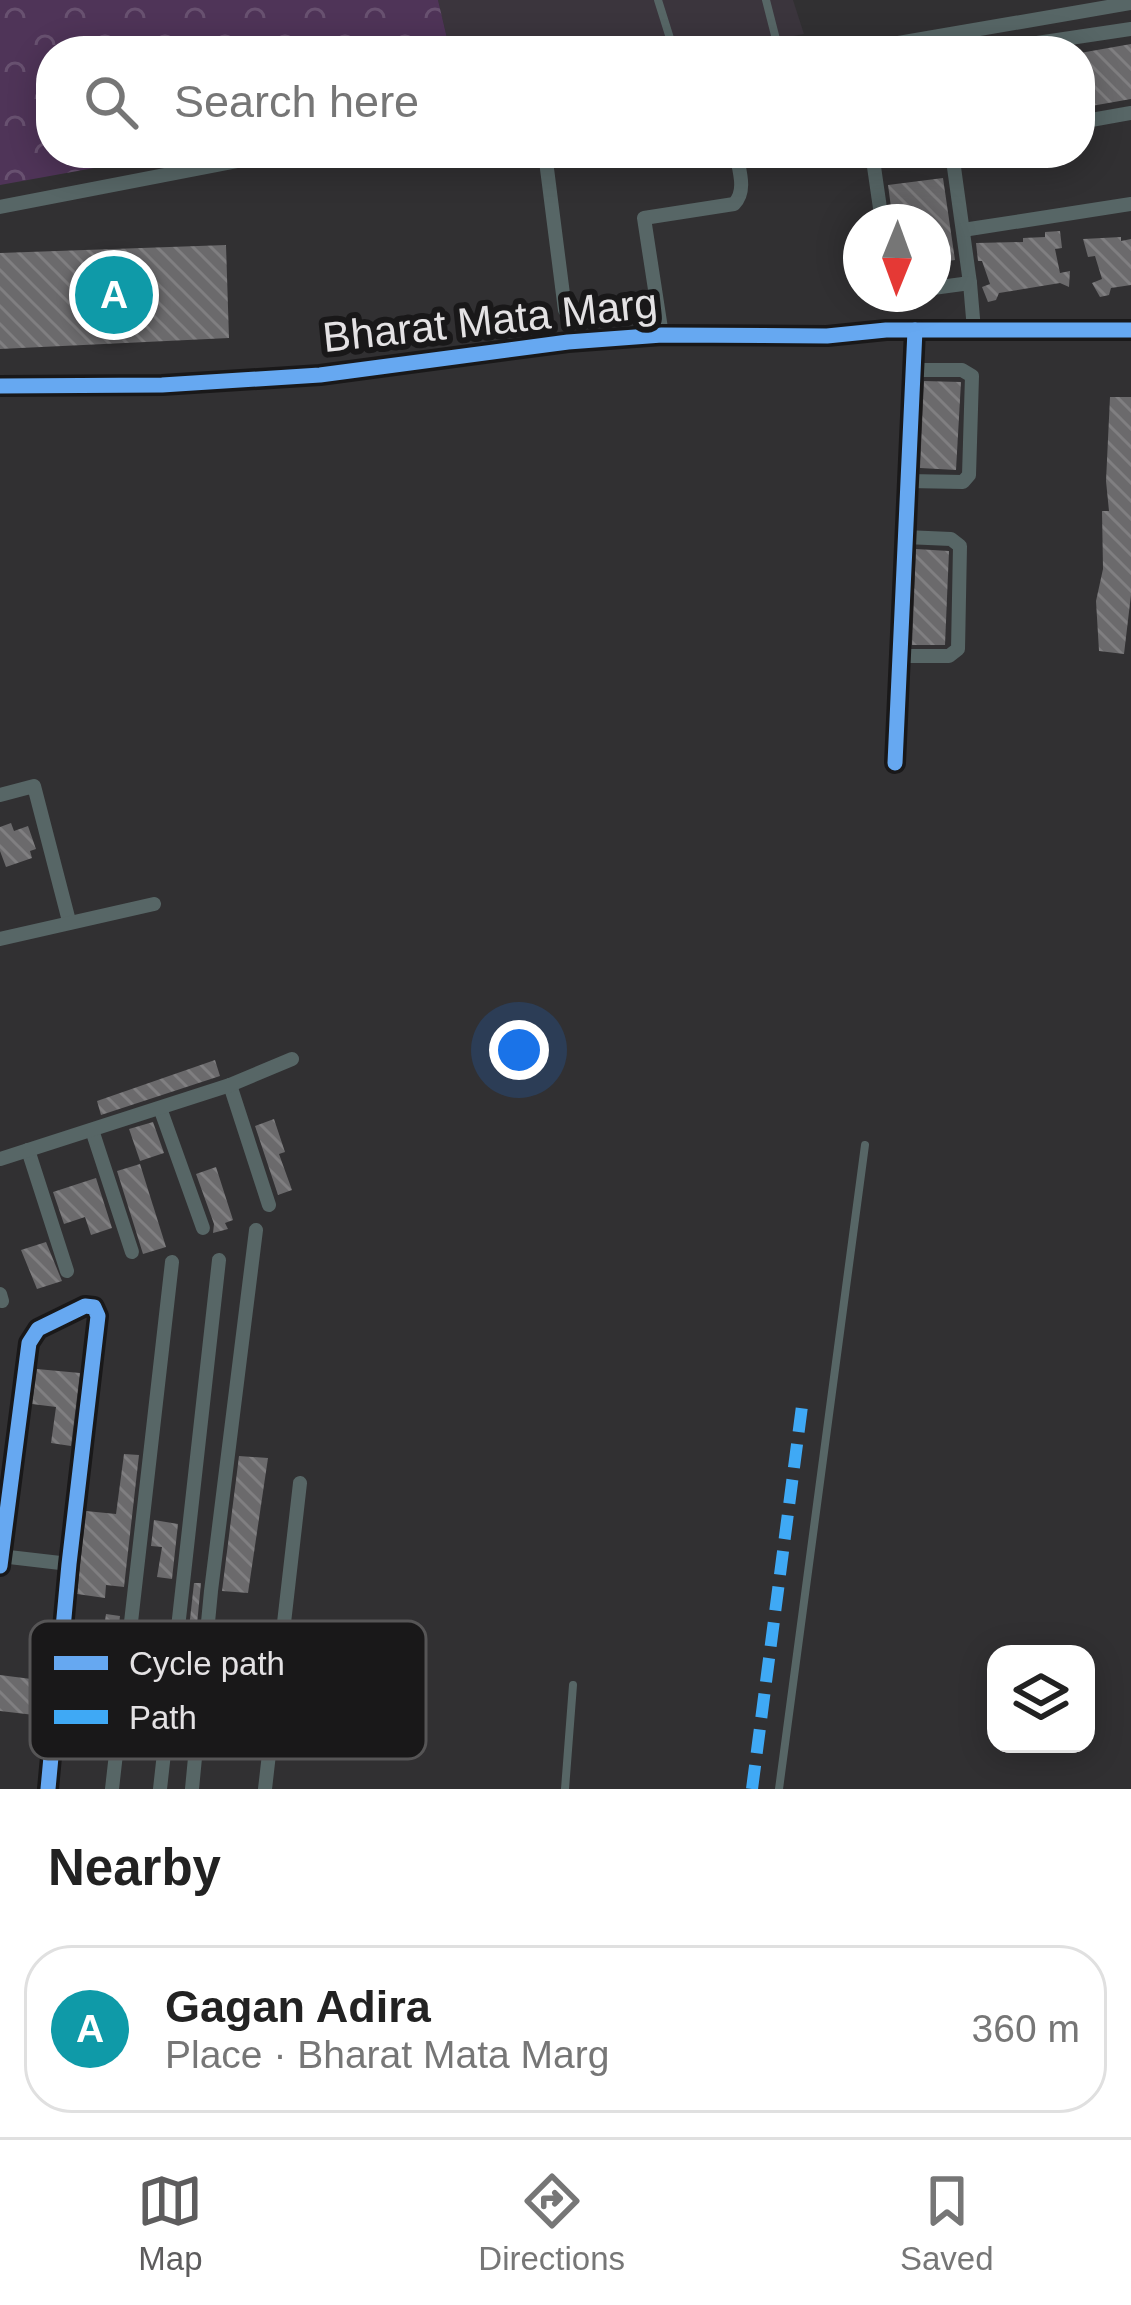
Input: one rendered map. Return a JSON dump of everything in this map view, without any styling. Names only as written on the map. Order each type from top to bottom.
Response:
[{"type":"street","points":[[939,36],[1131,3]]},
{"type":"street","points":[[1080,36],[1131,28]]},
{"type":"street","points":[[1095,119],[1131,113]]},
{"type":"street","points":[[0,207],[201,168]]},
{"type":"street","points":[[547,168],[565,310],[575,316],[657,305]]},
{"type":"street","points":[[662,335],[644,218],[734,204],[742,188],[739,168]]},
{"type":"street","points":[[874,168],[879,204]]},
{"type":"street","points":[[954,168],[974,330]]},
{"type":"street","points":[[962,230],[1131,204]]},
{"type":"street","points":[[951,286],[970,283]]},
{"type":"street","points":[[895,763],[914,330]]},
{"type":"street","name":"Bharat Mata Marg","points":[[0,386],[162,385],[320,375],[568,342],[662,335],[1131,330]]},
{"type":"street","points":[[908,481],[963,482],[969,475],[972,376],[962,370],[913,370]]},
{"type":"street","points":[[900,656],[949,656],[958,649],[960,546],[951,539],[905,538]]},
{"type":"street","points":[[0,795],[34,787],[69,921]]},
{"type":"street","points":[[0,939],[154,904]]},
{"type":"street","points":[[0,1160],[230,1085],[292,1059]]},
{"type":"street","points":[[230,1085],[268,1205]]},
{"type":"street","points":[[160,1108],[203,1228]]},
{"type":"street","points":[[92,1130],[133,1252]]},
{"type":"street","points":[[28,1150],[67,1271]]},
{"type":"street","points":[[208,1621],[256,1230]]},
{"type":"street","points":[[179,1621],[219,1259]]},
{"type":"street","points":[[131,1621],[172,1262]]},
{"type":"street","points":[[0,1566],[29,1343],[38,1329],[86,1306],[94,1307],[98,1316],[64,1621]]},
{"type":"street","points":[[285,1621],[300,1484]]},
{"type":"street","points":[[0,1556],[69,1564]]},
{"type":"street","points":[[48,1789],[51,1759]]},
{"type":"street","points":[[112,1789],[115,1759]]},
{"type":"street","points":[[160,1789],[163,1759]]},
{"type":"street","points":[[192,1789],[195,1759]]},
{"type":"street","points":[[266,1789],[269,1759]]},
{"type":"lane","points":[[658,0],[669,36]]},
{"type":"lane","points":[[766,0],[775,36]]},
{"type":"lane","points":[[779,1789],[865,1145]]},
{"type":"lane","points":[[566,1789],[573,1685]]},
{"type":"shaded area","points":[[438,0],[793,0],[804,34],[794,36],[446,36]]},
{"type":"green space","points":[[0,0],[438,0],[446,36],[36,36],[36,168],[94,168],[0,185]]},
{"type":"building","points":[[1131,44],[1131,99],[1095,105],[1095,50]]},
{"type":"building","points":[[943,178],[947,204],[891,204],[888,185]]},
{"type":"building","points":[[1060,231],[1062,248],[1055,249],[1060,273],[1070,271],[1069,287],[1060,283],[999,293],[988,302],[982,287],[990,284],[978,261],[976,243],[1023,242],[1023,238]]},
{"type":"building","points":[[1121,237],[1121,241],[1131,239],[1131,285],[1111,288],[1109,295],[1100,297],[1092,283],[1102,279],[1083,239]]},
{"type":"building","points":[[226,245],[229,338],[0,349],[0,253]]},
{"type":"building","points":[[924,381],[961,382],[956,470],[920,468]]},
{"type":"building","points":[[1110,397],[1131,397],[1131,595],[1124,654],[1099,651],[1096,601],[1103,569],[1102,511],[1109,511]]},
{"type":"building","points":[[916,549],[949,551],[945,645],[912,645]]},
{"type":"building","points":[[11,823],[14,831],[28,826],[36,849],[30,851],[32,858],[6,867],[0,827]]},
{"type":"building","points":[[215,1060],[220,1076],[101,1115],[97,1101]]},
{"type":"building","points":[[274,1119],[285,1152],[279,1154],[292,1190],[278,1195],[255,1126]]},
{"type":"building","points":[[153,1122],[164,1153],[140,1161],[129,1129]]},
{"type":"building","points":[[140,1164],[166,1247],[143,1254],[117,1171]]},
{"type":"building","points":[[216,1167],[233,1220],[225,1223],[228,1229],[213,1233],[196,1174]]},
{"type":"building","points":[[96,1178],[112,1228],[91,1235],[85,1217],[64,1224],[53,1192]]},
{"type":"building","points":[[46,1242],[62,1281],[37,1289],[21,1250]]},
{"type":"building","points":[[37,1369],[80,1373],[71,1446],[51,1443],[56,1407],[32,1404]]},
{"type":"building","points":[[124,1454],[139,1455],[124,1587],[106,1585],[105,1598],[77,1594],[86,1511],[116,1514]]},
{"type":"building","points":[[239,1456],[268,1458],[248,1593],[222,1591]]},
{"type":"building","points":[[154,1520],[178,1524],[172,1579],[157,1577],[162,1547],[151,1546]]},
{"type":"building","points":[[194,1583],[201,1583],[197,1621],[190,1621]]},
{"type":"building","points":[[0,1675],[30,1679],[30,1714],[0,1711]]},
{"type":"marked path","points":[[752,1789],[802,1406]]},
{"type":"cycle path","points":[[895,763],[915,330]]},
{"type":"cycle path","points":[[0,386],[162,385],[320,375],[568,342],[662,335],[1131,330]]},
{"type":"cycle path","points":[[0,1566],[29,1343],[38,1329],[85,1306],[94,1307],[98,1316],[64,1621]]},
{"type":"cycle path","points":[[48,1789],[51,1759]]},
{"type":"place","name":"Gagan Adira","points":[[114,295]]}]
